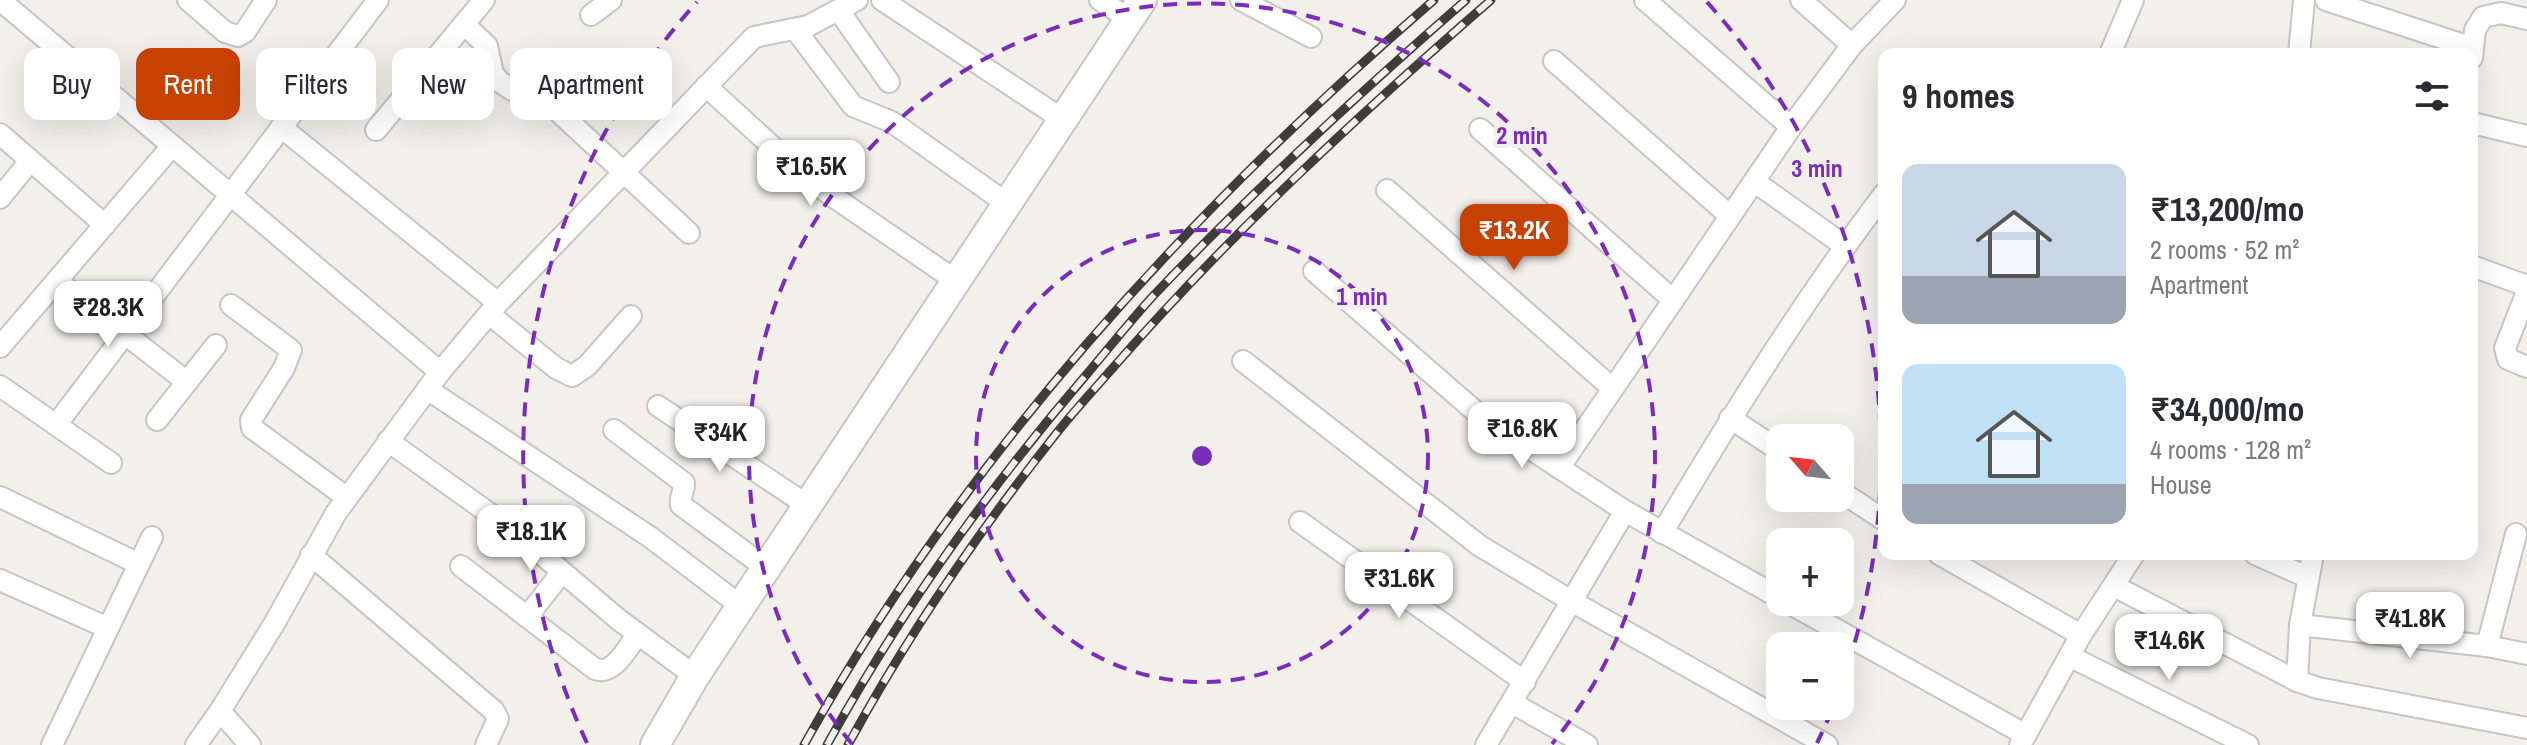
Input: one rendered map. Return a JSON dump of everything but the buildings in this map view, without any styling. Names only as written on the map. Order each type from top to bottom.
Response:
[{"type":"street","points":[[188,0],[225,32],[238,36],[245,32],[266,0]]},
{"type":"street","points":[[56,425],[378,0]]},
{"type":"street","points":[[376,130],[484,0]]},
{"type":"street","points":[[591,15],[611,0]]},
{"type":"street","points":[[882,0],[1062,119]]},
{"type":"street","points":[[655,745],[695,676],[1135,10],[1100,0]]},
{"type":"street","points":[[1241,0],[1311,37]]},
{"type":"street","points":[[1645,0],[1791,127]]},
{"type":"street","points":[[1801,0],[1852,45]]},
{"type":"street","points":[[1559,468],[1791,127],[1852,45],[1895,0]]},
{"type":"street","points":[[2113,48],[2133,0]]},
{"type":"street","points":[[2300,48],[2304,0]]},
{"type":"street","points":[[2326,0],[2459,48]]},
{"type":"street","points":[[2,2],[440,372]]},
{"type":"street","points":[[196,745],[274,624],[346,497],[440,372],[493,308],[754,37],[808,26],[848,5],[889,82]]},
{"type":"street","points":[[2473,48],[2475,30],[2483,17],[2501,13],[2527,19]]},
{"type":"street","points":[[464,24],[487,46],[493,74],[500,82],[512,90],[548,102],[689,233]]},
{"type":"street","points":[[795,29],[853,106],[892,122],[1006,203]]},
{"type":"street","points":[[1554,61],[1730,216]]},
{"type":"street","points":[[706,86],[828,193],[955,280]]},
{"type":"street","points":[[2478,124],[2527,136]]},
{"type":"street","points":[[281,127],[493,308],[556,368],[572,376],[587,366],[631,316]]},
{"type":"street","points":[[1480,129],[1673,300]]},
{"type":"street","points":[[0,134],[105,225]]},
{"type":"street","points":[[0,347],[172,146]]},
{"type":"street","points":[[0,198],[30,161]]},
{"type":"street","points":[[1755,182],[1845,246]]},
{"type":"street","points":[[1387,190],[1612,388]]},
{"type":"street","points":[[1662,533],[1730,418],[1878,202]]},
{"type":"street","points":[[2478,268],[2527,286]]},
{"type":"street","points":[[1314,271],[1476,412],[1625,511],[1766,590]]},
{"type":"street","points":[[57,281],[187,382]]},
{"type":"street","points":[[2527,292],[2505,348],[2508,359],[2527,367]]},
{"type":"street","points":[[231,305],[291,350],[284,368],[251,420],[252,428],[346,497]]},
{"type":"street","points":[[157,420],[216,345]]},
{"type":"street","points":[[1243,361],[1480,546],[1827,745]]},
{"type":"street","points":[[0,386],[111,463]]},
{"type":"street","points":[[427,389],[650,537],[741,606]]},
{"type":"street","points":[[658,406],[807,505]]},
{"type":"street","points":[[1730,418],[1766,442]]},
{"type":"street","points":[[614,430],[684,483],[681,505],[766,568]]},
{"type":"street","points":[[388,441],[518,534],[638,634],[695,676]]},
{"type":"street","points":[[0,497],[139,564]]},
{"type":"street","points":[[1854,499],[1878,511]]},
{"type":"street","points":[[1486,745],[1625,511]]},
{"type":"street","points":[[1300,522],[1525,682]]},
{"type":"street","points":[[2487,646],[2516,534]]},
{"type":"street","points":[[52,745],[152,537]]},
{"type":"street","points":[[311,555],[494,711],[498,719],[486,745]]},
{"type":"street","points":[[1956,560],[2081,635]]},
{"type":"street","points":[[1811,616],[2023,740],[2081,635],[2128,560]]},
{"type":"street","points":[[2269,560],[2307,577]]},
{"type":"street","points":[[2297,681],[2300,625],[2311,560]]},
{"type":"street","points":[[461,566],[602,671],[609,669],[638,634]]},
{"type":"street","points":[[527,617],[562,572]]},
{"type":"street","points":[[0,580],[108,628]]},
{"type":"street","points":[[2114,586],[2297,681],[2318,688],[2527,728]]},
{"type":"street","points":[[2300,625],[2487,646],[2527,654]]},
{"type":"street","points":[[2071,657],[2248,745]]},
{"type":"street","points":[[1512,703],[1587,745]]},
{"type":"street","points":[[220,711],[250,745]]},
{"type":"railway","points":[[804,745],[867,639],[935,537],[1008,439],[1086,345],[1253,166],[1434,0]]},
{"type":"railway","points":[[827,745],[884,647],[980,507],[1137,314],[1268,181],[1466,0]]},
{"type":"railway","points":[[848,745],[943,588],[996,512],[1073,413],[1200,272],[1247,225],[1342,133],[1491,0]]}]
